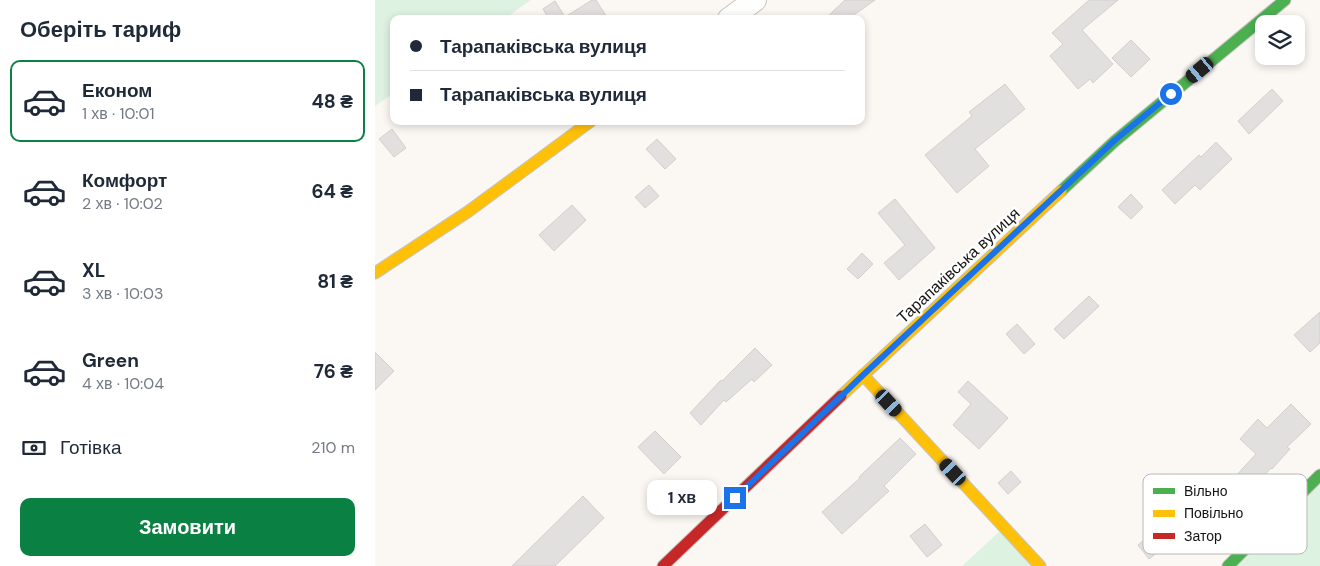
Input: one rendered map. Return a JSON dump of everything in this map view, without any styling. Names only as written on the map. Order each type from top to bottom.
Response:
[{"type":"street","points":[[734,15],[755,0]]},
{"type":"street","name":"Тарапаківська вулиця","points":[[663,566],[863,375],[1115,140],[1285,0]]},
{"type":"street","points":[[375,273],[469,211],[586,125]]},
{"type":"street","points":[[863,375],[1040,566]]},
{"type":"street","points":[[1307,488],[1320,475]]},
{"type":"street","points":[[1228,566],[1240,554]]},
{"type":"green space","points":[[375,0],[531,0],[510,15],[390,15],[390,96],[375,106]]},
{"type":"green space","points":[[1320,475],[1320,566],[1228,566],[1240,554],[1307,554],[1307,488]]},
{"type":"green space","points":[[1002,529],[1034,566],[962,566]]},
{"type":"building","points":[[592,0],[596,0],[605,15],[568,15]]},
{"type":"building","points":[[845,0],[875,0],[854,15],[829,15]]},
{"type":"building","points":[[1089,0],[1118,0],[1082,30],[1113,64],[1093,83],[1090,79],[1078,89],[1050,56],[1063,44],[1052,33]]},
{"type":"building","points":[[555,1],[564,15],[547,15],[543,9]]},
{"type":"building","points":[[1131,40],[1150,59],[1131,77],[1112,58]]},
{"type":"building","points":[[1005,84],[1025,109],[975,149],[989,166],[957,193],[925,155],[972,116],[969,112]]},
{"type":"building","points":[[1272,89],[1283,101],[1249,134],[1238,121]]},
{"type":"building","points":[[392,129],[406,148],[394,157],[379,139]]},
{"type":"building","points":[[657,139],[676,159],[665,169],[646,149]]},
{"type":"building","points":[[1216,142],[1232,159],[1200,190],[1195,185],[1175,204],[1162,190],[1199,155],[1201,157]]},
{"type":"building","points":[[649,185],[659,196],[645,208],[635,197]]},
{"type":"building","points":[[1131,194],[1143,207],[1131,219],[1118,207]]},
{"type":"building","points":[[895,199],[935,248],[899,280],[884,263],[905,245],[878,213]]},
{"type":"building","points":[[572,205],[586,220],[554,251],[539,235]]},
{"type":"building","points":[[862,253],[873,264],[858,279],[847,269]]},
{"type":"building","points":[[1089,296],[1099,306],[1064,339],[1054,329]]},
{"type":"building","points":[[1320,312],[1320,343],[1310,352],[1294,335]]},
{"type":"building","points":[[1017,324],[1035,344],[1024,354],[1006,334]]},
{"type":"building","points":[[755,348],[772,365],[754,382],[752,379],[726,402],[724,400],[701,425],[690,413]]},
{"type":"building","points":[[375,352],[394,371],[375,390]]},
{"type":"building","points":[[968,381],[1008,418],[979,449],[953,425],[971,404],[958,392]]},
{"type":"building","points":[[1291,404],[1311,424],[1287,447],[1290,449],[1266,474],[1238,474],[1256,454],[1240,439],[1258,419],[1267,428]]},
{"type":"building","points":[[655,431],[681,457],[664,474],[638,447]]},
{"type":"building","points":[[900,438],[916,454],[884,486],[889,491],[842,534],[822,512]]},
{"type":"building","points":[[1011,471],[1021,482],[1008,494],[998,483]]},
{"type":"building","points":[[583,496],[604,518],[555,566],[512,566]]},
{"type":"building","points":[[925,524],[942,545],[927,557],[910,536]]},
{"type":"building","points":[[1143,541],[1143,551],[1138,545]]},
{"type":"building","points":[[1145,554],[1155,554],[1149,559]]},
{"type":"traffic: fast","points":[[1061,191],[1115,141],[1285,0]]},
{"type":"traffic: fast","points":[[1307,488],[1320,475]]},
{"type":"traffic: fast","points":[[1228,566],[1240,554]]},
{"type":"traffic: slow","points":[[375,273],[469,211],[586,125]]},
{"type":"traffic: slow","points":[[841,396],[1061,191]]},
{"type":"traffic: slow","points":[[863,375],[1040,566]]},
{"type":"traffic: jam","points":[[663,566],[841,396]]},
{"type":"route","points":[[735,498],[863,375],[1115,140],[1171,94]]}]
